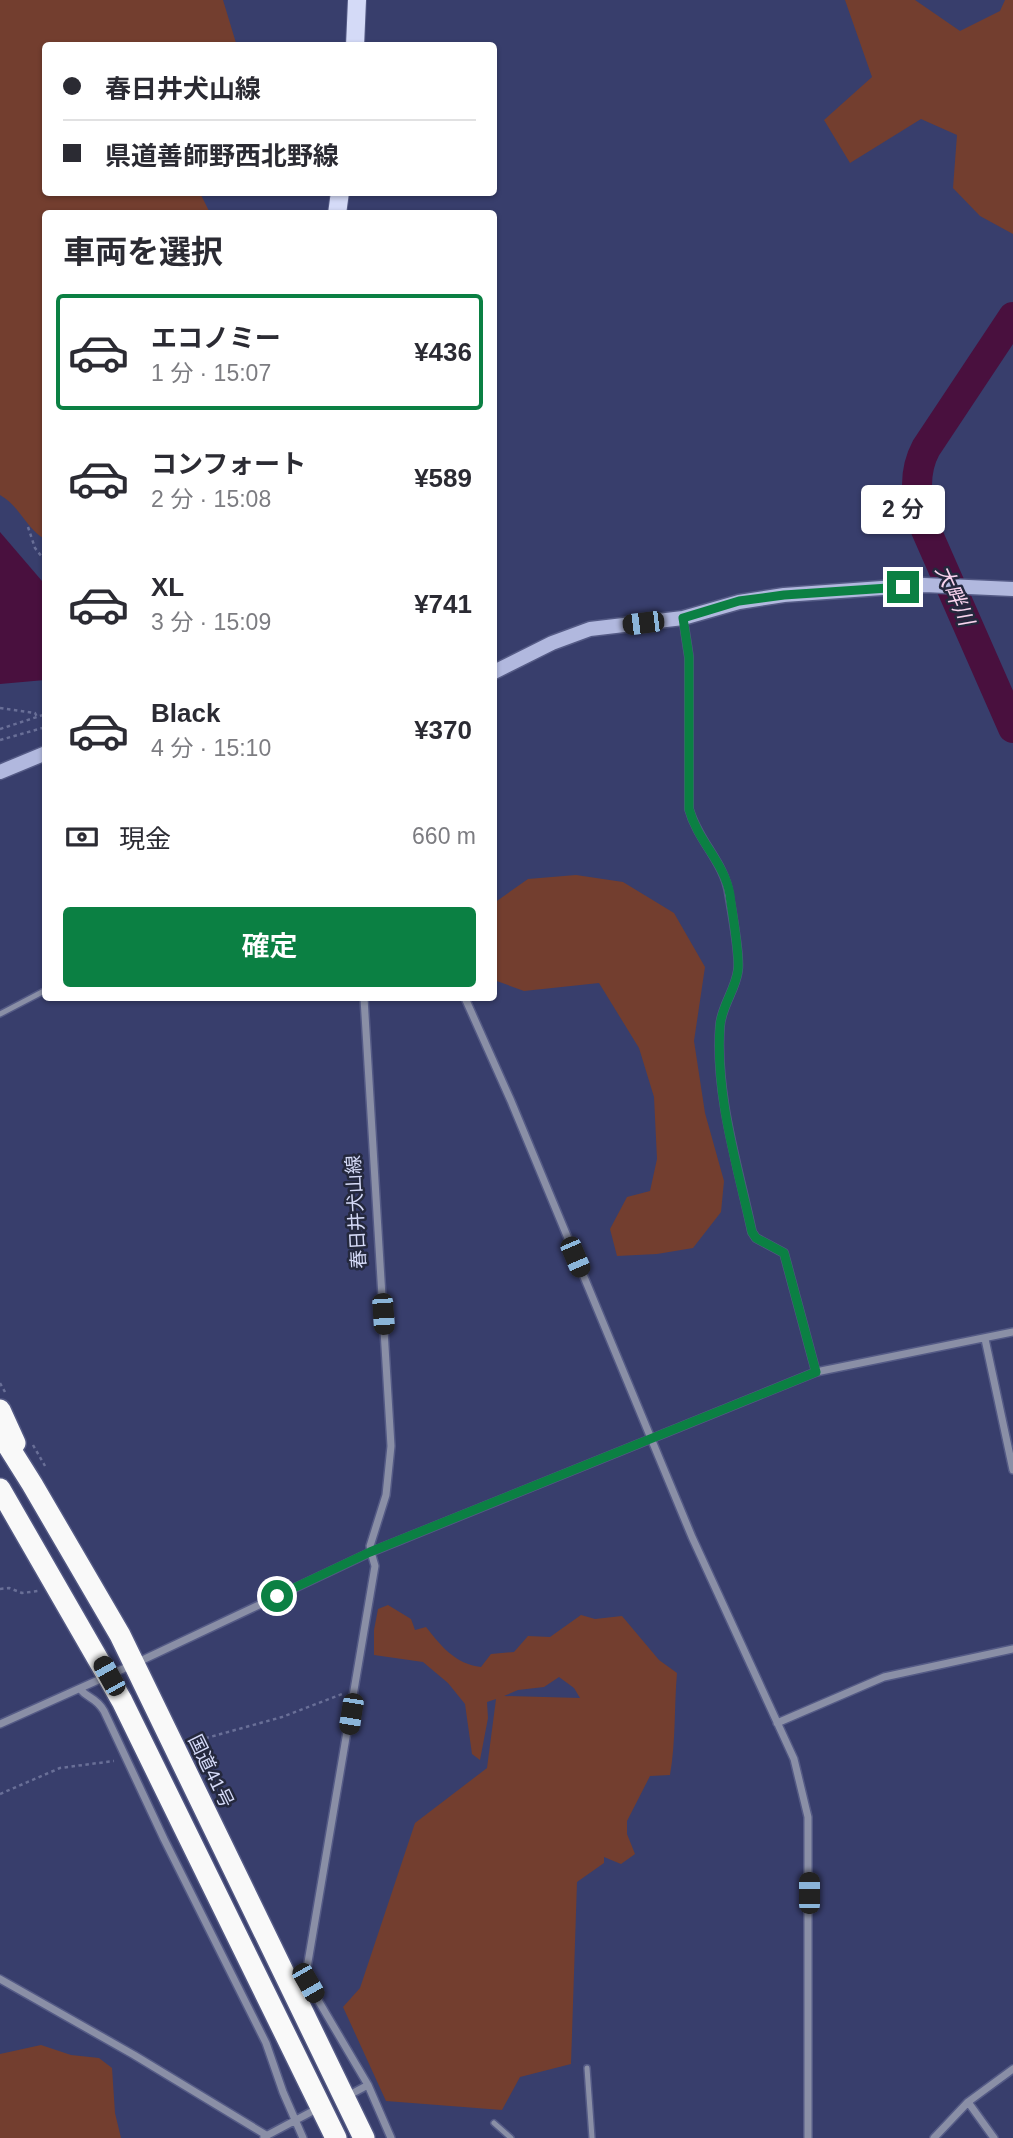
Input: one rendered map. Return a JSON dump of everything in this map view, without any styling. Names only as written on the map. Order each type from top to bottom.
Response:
[{"type":"highway","points":[[0,1410],[32,1484]]},
{"type":"highway","name":"国道41号","points":[[0,1433],[120,1635],[364,2138]]},
{"type":"highway","points":[[0,1489],[109,1676],[336,2138]]},
{"type":"main road","points":[[355,42],[357,0]]},
{"type":"main road","points":[[497,670],[551,643],[590,629],[683,618],[739,601],[784,595],[924,585],[1013,589]]},
{"type":"main road","points":[[0,775],[42,755]]},
{"type":"main road","points":[[0,775],[42,765]]},
{"type":"street","points":[[683,618],[689,657],[689,809],[694,828],[725,876],[738,970],[720,1023],[720,1079],[725,1108],[752,1232],[756,1238],[784,1253],[816,1372]]},
{"type":"street","name":"春日井犬山線","points":[[364,1001],[391,1446],[386,1495],[370,1546],[376,1566],[306,1974],[308,1983],[368,2085],[391,2138]]},
{"type":"street","points":[[466,1001],[692,1537],[794,1759],[808,1817],[808,2138]]},
{"type":"street","points":[[0,1724],[109,1676],[370,1552],[816,1372],[1013,1332]]},
{"type":"street","points":[[985,1339],[1013,1470]]},
{"type":"street","points":[[777,1723],[884,1677],[1013,1649]]},
{"type":"street","points":[[80,1689],[85,1696],[97,1700],[266,2043],[303,2138]]},
{"type":"street","points":[[0,1979],[134,2055],[265,2136],[311,2112]]},
{"type":"street","points":[[934,2138],[968,2102],[1013,2069]]},
{"type":"street","points":[[353,2093],[368,2085]]},
{"type":"street","points":[[968,2102],[994,2138]]},
{"type":"lane","points":[[0,1014],[42,992]]},
{"type":"lane","points":[[587,2068],[592,2138]]},
{"type":"lane","points":[[494,2123],[511,2138]]},
{"type":"path","points":[[28,527],[42,556]]},
{"type":"path","points":[[0,708],[35,713],[37,717]]},
{"type":"path","points":[[0,729],[42,715]]},
{"type":"path","points":[[0,740],[42,728]]},
{"type":"path","points":[[0,1589],[9,1588],[22,1593],[39,1590]]},
{"type":"path","points":[[192,1742],[282,1717],[355,1689]]},
{"type":"path","points":[[0,1794],[60,1768],[126,1760]]},
{"type":"shaded area","points":[[0,0],[223,0],[236,42],[42,42],[42,196],[202,196],[208,210],[42,210],[42,537],[13,505],[0,495]]},
{"type":"shaded area","points":[[845,0],[915,0],[960,31],[1000,11],[1005,0],[1013,0],[1013,234],[980,216],[953,188],[957,135],[921,119],[850,163],[824,120],[872,77]]},
{"type":"shaded area","points":[[0,532],[42,581],[42,680],[0,684]]},
{"type":"shaded area","points":[[576,875],[623,882],[674,913],[705,967],[694,1041],[705,1113],[724,1181],[721,1212],[693,1248],[657,1254],[617,1256],[610,1229],[627,1197],[650,1191],[657,1159],[654,1097],[639,1048],[599,983],[524,991],[497,981],[497,901],[528,879]]},
{"type":"shaded area","points":[[388,1605],[411,1619],[415,1630],[426,1627],[456,1658],[481,1667],[491,1654],[514,1652],[528,1636],[550,1637],[581,1615],[595,1619],[622,1616],[659,1660],[677,1673],[670,1775],[650,1776],[627,1821],[627,1834],[635,1854],[621,1864],[604,1857],[604,1863],[577,1882],[571,2064],[520,2077],[502,2110],[386,2101],[343,2007],[360,1988],[415,1823],[487,1768],[496,1699],[487,1702],[488,1718],[480,1760],[472,1754],[465,1704],[448,1683],[423,1662],[374,1655],[374,1630],[378,1609]],"holes":[[[559,1677],[574,1688],[580,1698],[504,1696],[518,1690],[544,1687]]]},
{"type":"shaded area","points":[[41,2045],[71,2055],[99,2058],[112,2068],[115,2113],[121,2138],[0,2138],[0,2054]]},
{"type":"waterway","name":"大畔川","points":[[1013,317],[926,448],[917,478],[920,509],[926,530],[1013,728]]},
{"type":"route","points":[[277,1596],[370,1552],[816,1372],[784,1253],[756,1238],[752,1232],[725,1108],[720,1079],[720,1023],[738,970],[725,876],[694,828],[689,809],[689,657],[683,618],[739,601],[784,595],[903,587]]}]
